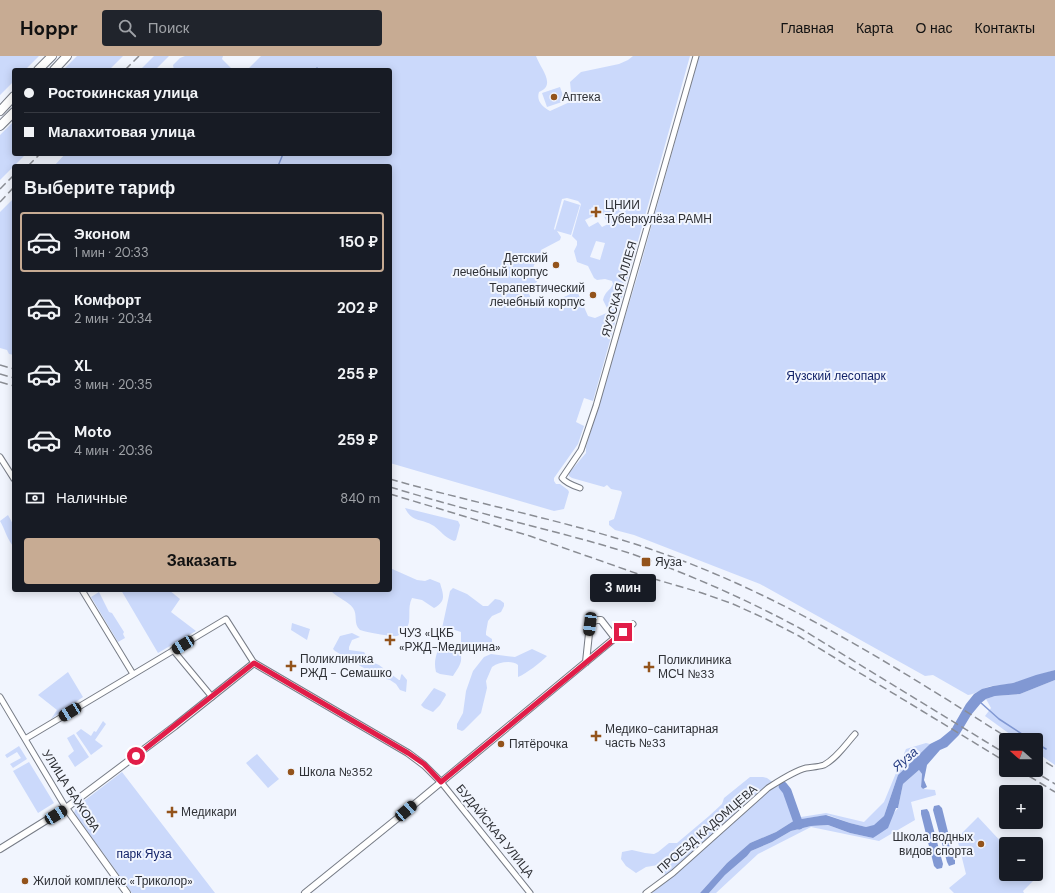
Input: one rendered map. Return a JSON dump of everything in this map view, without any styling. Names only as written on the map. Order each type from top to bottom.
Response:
[{"type":"main road","points":[[40,68],[52,56]]},
{"type":"main road","points":[[56,68],[67,56]]},
{"type":"main road","points":[[0,111],[12,98]]},
{"type":"main road","points":[[0,126],[12,114]]},
{"type":"street","name":"ЯУЗСКАЯ АЛЛЕЯ","points":[[580,488],[563,480],[563,475],[581,450],[596,406],[696,56]]},
{"type":"street","points":[[0,457],[12,476]]},
{"type":"street","points":[[83,592],[133,674]]},
{"type":"street","name":"БУДАЙСКАЯ УЛИЦА","points":[[24,739],[226,619],[254,663],[408,753],[424,764],[441,782],[530,893]]},
{"type":"street","points":[[586,662],[590,624],[596,620],[601,620],[616,638]]},
{"type":"street","points":[[305,893],[633,624]]},
{"type":"street","points":[[173,650],[212,697]]},
{"type":"street","points":[[0,849],[66,808],[212,697],[254,663]]},
{"type":"street","name":"УЛИЦА БАЖОВА","points":[[0,697],[66,808],[127,893]]},
{"type":"street","name":"ПРОЕЗД КАДОМЦЕВА","points":[[646,893],[673,873],[768,788],[805,768],[825,764],[838,754],[855,734]]},
{"type":"green space","points":[[0,56],[39,56],[27,68],[12,68],[12,83],[0,95]]},
{"type":"green space","points":[[77,56],[123,56],[111,68],[65,68]]},
{"type":"green space","points":[[154,56],[169,56],[157,68],[142,68]]},
{"type":"green space","points":[[185,56],[223,56],[222,59],[231,68],[174,68],[173,65],[180,58]]},
{"type":"green space","points":[[261,56],[536,56],[547,81],[547,85],[539,92],[538,98],[543,106],[550,111],[572,101],[570,82],[581,72],[619,64],[633,56],[690,56],[593,401],[584,398],[576,422],[584,426],[578,444],[554,478],[556,484],[560,484],[569,492],[564,509],[554,511],[392,464],[392,164],[56,164],[63,156],[392,156],[392,68],[249,68]],"holes":[[[567,198],[578,201],[581,204],[572,236],[577,241],[574,251],[577,262],[588,266],[594,278],[597,280],[605,279],[612,281],[613,284],[603,300],[609,312],[595,318],[588,316],[577,291],[553,302],[549,308],[534,305],[529,294],[534,284],[537,282],[533,268],[536,261],[542,256],[541,250],[560,240],[561,237],[557,231],[571,235],[580,205],[564,200],[555,230],[554,229],[562,199]],[[598,205],[608,224],[602,227],[598,222],[589,227],[585,220],[595,215],[591,208]],[[596,241],[605,243],[600,260],[590,257]]]},
{"type":"green space","name":"Яузский лесопарк","points":[[699,56],[1055,56],[1055,670],[1005,685],[991,686],[968,695],[933,675],[925,676],[760,584],[634,535],[615,530],[609,525],[609,521],[614,519],[622,493],[621,491],[611,489],[607,485],[604,487],[569,476],[569,473],[586,453],[586,447],[638,274]]},
{"type":"green space","name":"Аптека","points":[[560,87],[565,101],[547,107],[542,93]]},
{"type":"green space","points":[[12,123],[12,156],[24,156],[16,164],[12,164],[12,168],[0,180],[0,135]]},
{"type":"green space","points":[[12,200],[12,355],[9,354],[7,350],[0,348],[0,212]]},
{"type":"green space","points":[[405,508],[458,521],[460,525],[456,540],[454,541],[447,537],[434,526],[414,518]]},
{"type":"green space","points":[[8,515],[12,522],[12,544],[10,541],[0,521]]},
{"type":"green space","points":[[392,569],[417,580],[425,581],[430,579],[440,583],[443,597],[441,603],[434,608],[422,600],[412,598],[407,626],[401,634],[397,636],[390,636],[360,630],[357,625],[353,608],[332,592],[392,592]]},
{"type":"green space","points":[[453,588],[467,594],[483,606],[488,606],[495,599],[504,603],[501,612],[492,616],[488,621],[486,635],[492,639],[492,642],[468,645],[461,642],[461,632],[452,629],[444,634],[441,633],[450,591]]},
{"type":"green space","points":[[99,592],[109,612],[112,613],[124,632],[123,634],[125,638],[118,642],[91,597]]},
{"type":"green space","points":[[122,592],[171,592],[180,599],[171,612],[196,631],[158,653]]},
{"type":"green space","points":[[292,623],[310,629],[307,640],[291,630]]},
{"type":"green space","points":[[352,633],[360,637],[352,640],[349,650],[364,652],[370,661],[379,665],[399,680],[402,674],[407,680],[406,692],[400,690],[396,684],[390,680],[374,676],[374,674],[333,649],[340,636]]},
{"type":"green space","points":[[442,648],[460,653],[461,662],[453,676],[436,672],[436,656],[438,650]]},
{"type":"green space","points":[[532,649],[547,656],[533,668],[518,677],[518,665],[515,663],[505,662],[492,667],[486,681],[487,688],[481,713],[464,730],[462,731],[457,729],[457,724],[463,713],[466,691],[473,671],[484,657],[491,654],[515,657]]},
{"type":"green space","points":[[68,672],[83,697],[51,719],[57,710],[38,695]]},
{"type":"green space","points":[[1055,680],[1055,765],[1043,757],[1043,733],[1008,733],[985,716],[991,708],[986,699],[995,696],[1020,694]]},
{"type":"green space","points":[[434,688],[445,693],[446,695],[440,705],[433,712],[421,705]]},
{"type":"green space","points":[[103,721],[106,724],[95,740],[103,746],[91,755],[76,733],[81,729],[91,736],[94,731],[96,732]]},
{"type":"green space","points":[[74,734],[89,757],[75,767],[68,756],[74,751],[67,738]]},
{"type":"green space","points":[[926,743],[930,744],[898,775],[884,816],[874,826],[866,827],[828,815],[801,819],[801,817],[826,813],[864,822],[884,802],[906,749]]},
{"type":"green space","points":[[19,746],[27,759],[13,768],[10,764],[21,758],[17,752],[7,758],[5,755]]},
{"type":"green space","points":[[257,754],[279,779],[268,788],[246,763]]},
{"type":"green space","points":[[29,762],[54,803],[38,813],[13,771]]},
{"type":"green space","points":[[919,770],[922,774],[921,787],[923,789],[935,790],[936,795],[911,802],[915,820],[879,841],[811,827],[758,854],[716,893],[709,893],[725,875],[751,851],[772,842],[791,831],[811,826],[828,825],[850,833],[873,838],[898,808],[903,784]]},
{"type":"green space","name":"парк Яуза","points":[[122,772],[215,893],[132,893],[74,813],[76,807]]},
{"type":"green space","points":[[750,777],[767,778],[786,792],[795,820],[776,832],[750,843],[727,863],[700,893],[652,893],[666,880],[665,875],[658,865],[646,867],[636,873],[626,866],[621,859],[622,852],[632,850],[654,854],[669,843],[677,843],[722,804],[724,798]]},
{"type":"green space","points":[[978,817],[999,840],[999,881],[1033,881],[1023,891],[1024,893],[954,893],[949,888],[966,874],[957,838]]},
{"type":"water","points":[[1055,670],[1055,680],[1020,694],[995,696],[986,699],[981,703],[971,715],[959,735],[947,747],[940,750],[927,765],[924,780],[927,787],[923,789],[921,787],[922,774],[919,770],[903,784],[898,808],[896,808],[888,828],[873,838],[850,833],[828,825],[811,826],[791,831],[772,842],[751,851],[725,875],[709,893],[700,893],[727,863],[750,843],[776,832],[795,820],[826,815],[866,827],[874,825],[884,816],[898,775],[930,744],[940,739],[951,730],[966,704],[974,694],[982,689],[1013,683]]},
{"type":"water","points":[[939,805],[942,808],[955,860],[955,864],[949,866],[933,810],[934,806]]},
{"type":"water","points":[[927,809],[943,864],[942,868],[937,869],[934,866],[921,814],[921,810]]},
{"type":"waterway","points":[[279,164],[282,156]]},
{"type":"waterway","points":[[980,702],[999,719],[1020,733]]},
{"type":"waterway","points":[[783,786],[787,791],[799,825]]},
{"type":"railway","points":[[127,68],[139,56]]},
{"type":"railway","points":[[30,164],[38,156]]},
{"type":"railway","points":[[0,189],[12,177]]},
{"type":"railway","points":[[0,202],[12,189]]},
{"type":"railway","points":[[0,365],[12,368]]},
{"type":"railway","points":[[0,374],[12,377]]},
{"type":"railway","points":[[0,382],[12,385]]},
{"type":"railway","points":[[392,480],[586,529],[650,549],[698,567],[745,587],[836,634],[881,659],[1000,733]]},
{"type":"railway","points":[[392,488],[617,549],[698,579],[761,608],[803,630],[999,750]]},
{"type":"railway","points":[[392,495],[530,536],[641,575],[733,604],[799,636],[999,758]]},
{"type":"railway","points":[[1043,760],[1055,768]]},
{"type":"railway","points":[[1030,777],[1055,792]]},
{"type":"railway","points":[[1043,777],[1055,784]]},
{"type":"place","name":"Аптека","points":[[554,97]]},
{"type":"place","name":"ЦНИИ Туберкулёза РАМН","points":[[596,212]]},
{"type":"place","name":"Детский лечебный корпус","points":[[556,265]]},
{"type":"place","name":"Терапевтический лечебный корпус","points":[[593,295]]},
{"type":"place","name":"Яуза","points":[[646,562]]},
{"type":"place","name":"ЧУЗ «ЦКБ «РЖД-Медицина»","points":[[390,640]]},
{"type":"place","name":"Поликлиника РЖД - Семашко","points":[[291,666]]},
{"type":"place","name":"Поликлиника МСЧ №33","points":[[649,667]]},
{"type":"place","name":"Медико-санитарная часть №33","points":[[596,736]]},
{"type":"place","name":"Пятёрочка","points":[[501,744]]},
{"type":"place","name":"Школа №352","points":[[291,772]]},
{"type":"place","name":"Медикари","points":[[172,812]]},
{"type":"place","name":"Школа водных видов спорта","points":[[981,844]]},
{"type":"place","name":"Жилой комплекс «Триколор»","points":[[25,881]]},
{"type":"route","points":[[136,756],[254,663],[342,716],[408,753],[424,764],[441,782],[623,632]]}]
